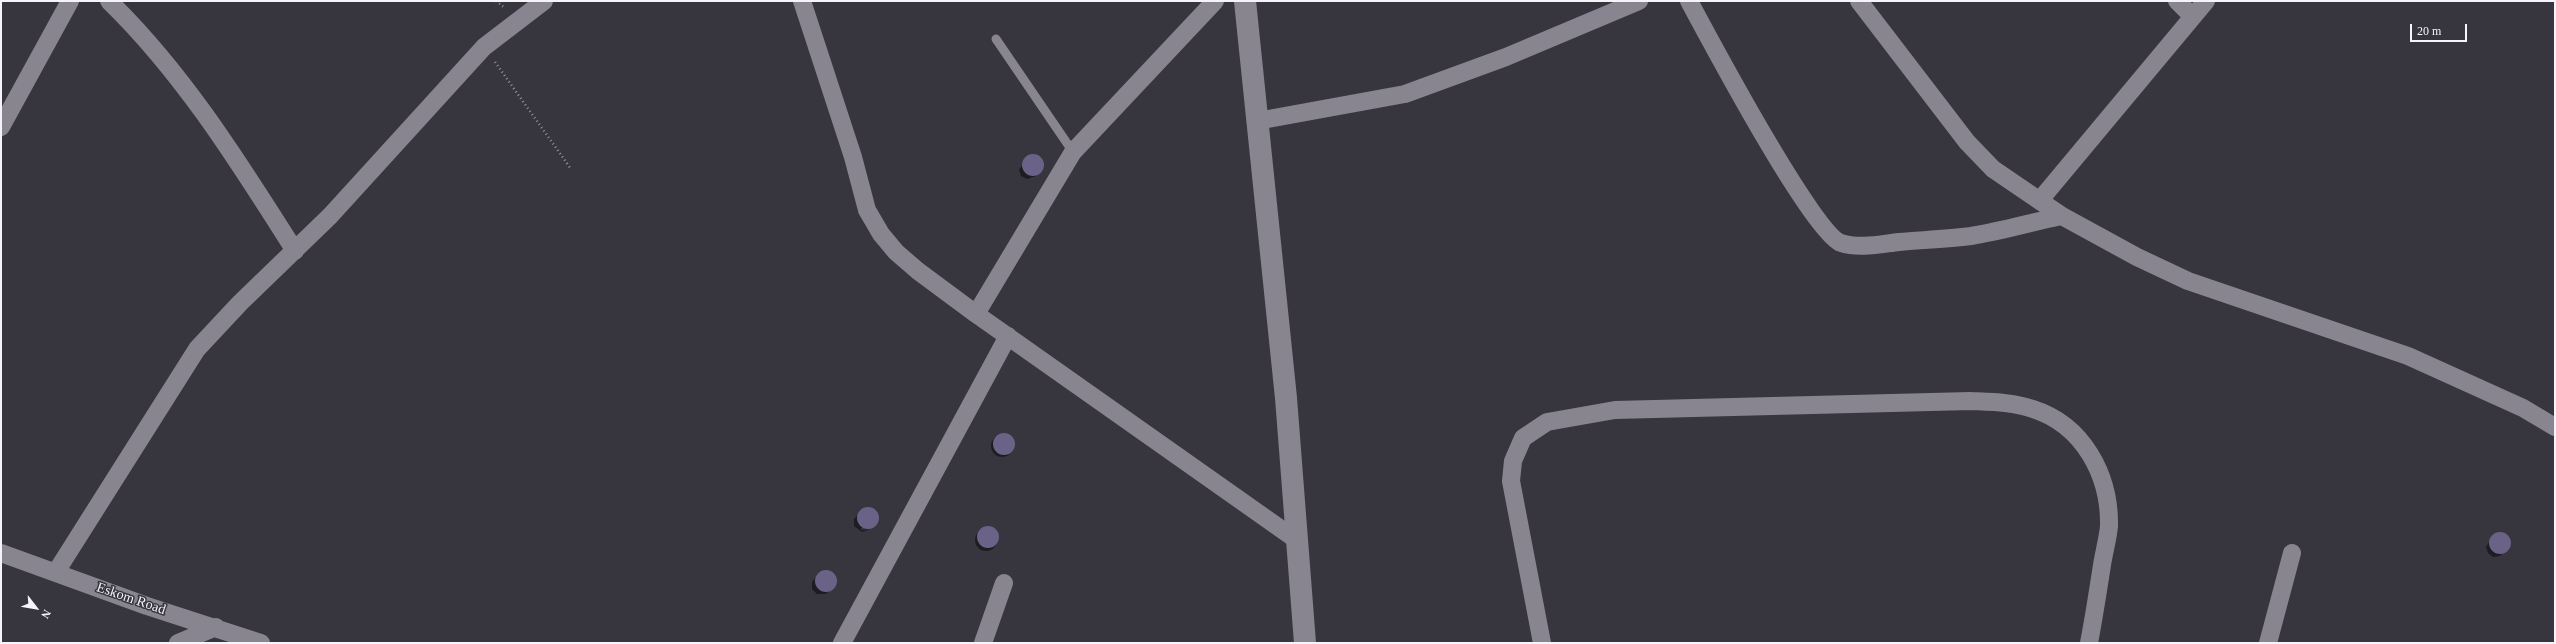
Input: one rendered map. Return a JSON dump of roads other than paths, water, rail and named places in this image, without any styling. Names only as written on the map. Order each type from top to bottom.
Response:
[{"type":"street","points":[[1,127],[70,1]]},
{"type":"street","points":[[109,1],[141,32],[180,80],[224,139],[295,251]]},
{"type":"street","points":[[56,572],[197,349],[240,303],[330,216],[484,47],[544,1]]},
{"type":"street","points":[[802,1],[853,157],[866,210],[880,234],[896,252],[918,271],[976,314],[1298,541]]},
{"type":"street","points":[[976,314],[1074,152],[1215,1]]},
{"type":"street","points":[[1245,1],[1286,398],[1305,643]]},
{"type":"street","points":[[1257,120],[1405,94],[1506,57],[1639,1]]},
{"type":"street","points":[[1689,1],[1744,101],[1802,198],[1828,233],[1841,243],[1863,245],[1971,236],[2062,216]]},
{"type":"street","points":[[1859,1],[1967,142],[1993,168],[2062,216],[2137,257],[2188,280],[2408,356],[2523,408],[2555,427]]},
{"type":"street","points":[[2177,1],[2192,16]]},
{"type":"street","points":[[2040,200],[2206,1]]},
{"type":"street","points":[[842,643],[1008,336]]},
{"type":"street","points":[[1542,643],[1510,481],[1512,462],[1523,438],[1547,422],[1615,410],[1970,400],[2007,403],[2034,409],[2059,423],[2084,444],[2097,464],[2107,492],[2109,526],[2089,643]]},
{"type":"street","name":"Eskom Road","points":[[1,553],[147,606],[216,627],[261,643]]},
{"type":"street","points":[[2268,643],[2292,553]]},
{"type":"street","points":[[983,643],[1004,583]]},
{"type":"street","points":[[178,643],[216,627]]},
{"type":"lane","points":[[996,39],[1074,152]]}]
